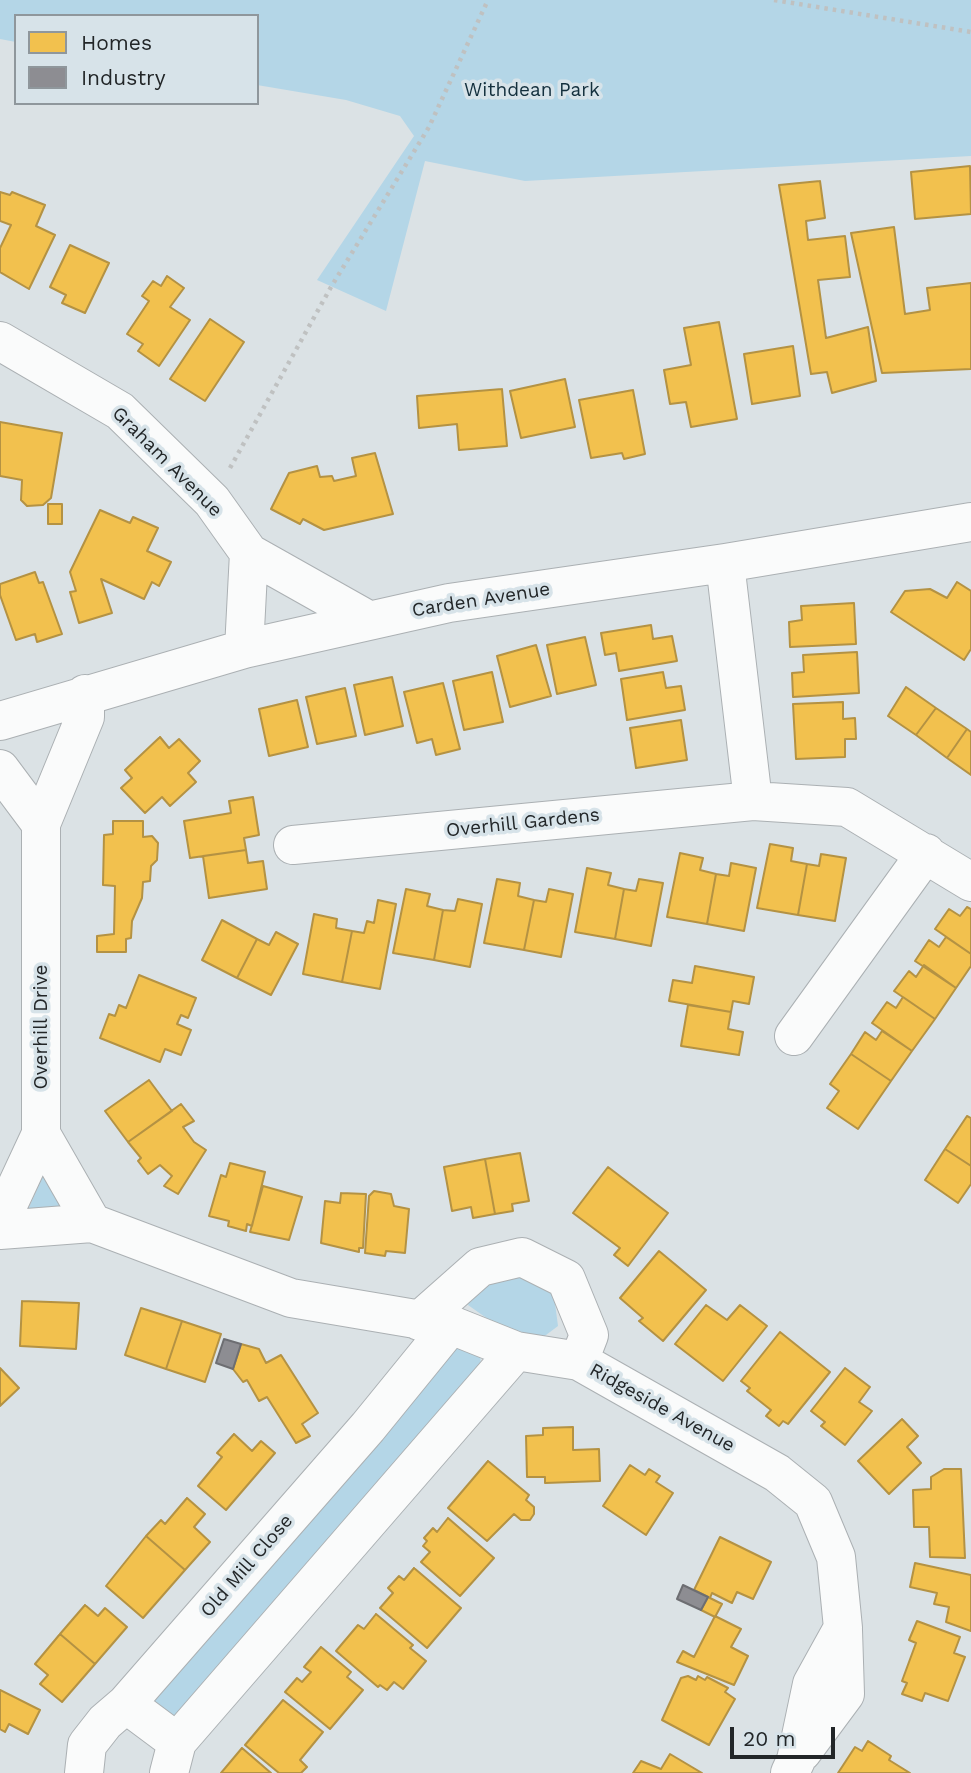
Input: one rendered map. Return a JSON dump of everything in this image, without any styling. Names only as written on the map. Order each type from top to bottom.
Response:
[{"type":"street","name":"Graham Avenue","points":[[0,341],[120,411],[212,501],[249,553],[368,620]]},
{"type":"street","name":"Carden Avenue","points":[[0,721],[244,649],[449,603],[725,563],[971,522]]},
{"type":"street","points":[[244,649],[249,553]]},
{"type":"street","points":[[725,563],[753,801]]},
{"type":"street","name":"Overhill Drive","points":[[0,1222],[41,1133],[41,824],[85,717],[85,694]]},
{"type":"street","points":[[0,769],[41,824]]},
{"type":"street","name":"Overhill Gardens","points":[[293,845],[753,801],[847,807],[971,882]]},
{"type":"street","points":[[794,1036],[926,853]]},
{"type":"street","points":[[41,1133],[92,1223]]},
{"type":"street","name":"Ridgeside Avenue","points":[[0,1230],[92,1223],[291,1298],[435,1323],[516,1351],[579,1362],[778,1473],[813,1502],[836,1557],[842,1628],[845,1694],[793,1767]]},
{"type":"street","name":"Old Mill Close","points":[[84,1773],[87,1745],[368,1427],[435,1323],[480,1266],[522,1257],[566,1279],[589,1335],[579,1362]]},
{"type":"street","points":[[126,1704],[173,1757],[415,1466],[516,1351]]},
{"type":"street","points":[[368,1427],[415,1466]]},
{"type":"path","points":[[212,501],[331,287],[429,127],[488,0]]},
{"type":"path","points":[[774,0],[971,32]]},
{"type":"green space","name":"Withdean Park","points":[[0,0],[971,0],[971,156],[525,181],[425,161],[386,311],[317,280],[414,136],[400,116],[346,100],[259,85],[259,14],[14,14],[14,42],[0,39]]},
{"type":"green space","points":[[43,1176],[68,1210],[26,1214]]},
{"type":"green space","points":[[525,1271],[553,1288],[558,1326],[542,1338],[495,1324],[468,1305],[474,1287]]},
{"type":"green space","points":[[464,1346],[480,1355],[481,1366],[170,1721],[152,1698],[450,1350]]},
{"type":"building: Homes","points":[[970,166],[971,214],[915,219],[911,172]]},
{"type":"building: Homes","points":[[820,181],[825,218],[806,221],[808,240],[845,236],[850,277],[818,280],[826,338],[868,327],[876,381],[832,393],[827,372],[811,374],[779,185]]},
{"type":"building: Homes","points":[[0,192],[10,195],[12,192],[45,205],[36,226],[55,235],[29,289],[0,272],[0,248],[11,225],[0,221]]},
{"type":"building: Homes","points":[[894,227],[905,314],[930,310],[927,288],[971,283],[971,369],[882,373],[851,233]]},
{"type":"building: Homes","points":[[70,245],[109,263],[85,313],[62,303],[66,295],[50,287]]},
{"type":"building: Homes","points":[[167,276],[184,288],[170,307],[190,320],[159,366],[138,351],[143,344],[127,334],[149,301],[142,296],[153,281],[161,286]]},
{"type":"building: Homes","points":[[210,319],[244,342],[205,401],[170,379]]},
{"type":"building: Homes","points":[[719,322],[737,419],[691,427],[686,402],[670,404],[664,370],[691,365],[684,328]]},
{"type":"building: Homes","points":[[793,346],[800,396],[752,404],[744,354]]},
{"type":"building: Homes","points":[[565,379],[575,427],[521,438],[510,391]]},
{"type":"building: Homes","points":[[502,389],[507,446],[459,450],[457,424],[419,428],[417,396]]},
{"type":"building: Homes","points":[[633,390],[645,454],[624,459],[622,453],[591,458],[579,400]]},
{"type":"building: Homes","points":[[0,422],[62,433],[51,498],[43,505],[27,506],[21,500],[22,480],[0,476]]},
{"type":"building: Homes","points":[[375,453],[393,514],[324,530],[303,519],[300,524],[271,509],[289,473],[317,466],[320,477],[332,476],[334,481],[356,476],[352,458]]},
{"type":"building: Homes","points":[[48,504],[62,504],[62,524],[48,524]]},
{"type":"building: Homes","points":[[100,510],[130,523],[133,517],[158,528],[147,551],[171,562],[159,586],[152,582],[144,599],[101,579],[112,613],[79,623],[70,592],[76,591],[70,572]]},
{"type":"building: Homes","points":[[35,572],[39,583],[43,582],[62,634],[37,642],[35,634],[16,640],[0,595],[0,584]]},
{"type":"building: Homes","points":[[957,582],[971,591],[971,649],[964,660],[891,612],[905,591],[930,589],[947,598]]},
{"type":"building: Homes","points":[[854,603],[856,644],[790,647],[789,622],[802,620],[801,606]]},
{"type":"building: Homes","points":[[651,625],[653,639],[672,636],[677,661],[619,671],[616,653],[605,655],[601,633]]},
{"type":"building: Homes","points":[[585,637],[596,685],[557,694],[547,645]]},
{"type":"building: Homes","points":[[536,645],[551,696],[510,707],[497,656]]},
{"type":"building: Homes","points":[[857,652],[859,693],[793,697],[792,673],[804,672],[803,655]]},
{"type":"building: Homes","points":[[492,672],[503,722],[464,730],[453,681]]},
{"type":"building: Homes","points":[[663,672],[666,688],[681,686],[685,710],[627,720],[621,679]]},
{"type":"building: Homes","points":[[392,677],[403,726],[365,735],[354,685]]},
{"type":"building: Homes","points":[[443,683],[460,749],[436,755],[432,739],[417,743],[404,692]]},
{"type":"building: Homes","points":[[906,687],[936,708],[916,735],[888,716]]},
{"type":"building: Homes","points":[[345,688],[356,736],[317,744],[306,697]]},
{"type":"building: Homes","points":[[297,700],[308,747],[269,756],[259,709]]},
{"type":"building: Homes","points":[[843,702],[843,719],[855,718],[856,739],[845,739],[845,757],[796,759],[793,704]]},
{"type":"building: Homes","points":[[936,708],[967,729],[947,758],[916,735]]},
{"type":"building: Homes","points":[[681,720],[687,760],[636,768],[630,728]]},
{"type":"building: Homes","points":[[967,729],[971,732],[971,775],[947,758]]},
{"type":"building: Homes","points":[[160,737],[169,748],[179,739],[200,761],[188,773],[196,782],[170,806],[162,797],[145,813],[121,788],[132,778],[125,770]]},
{"type":"building: Homes","points":[[253,797],[259,835],[244,838],[246,850],[190,858],[184,821],[231,813],[229,801]]},
{"type":"building: Homes","points":[[113,821],[143,821],[143,837],[152,836],[158,843],[157,860],[151,866],[150,881],[143,882],[142,898],[132,921],[131,938],[126,939],[126,952],[97,952],[97,936],[114,934],[115,886],[103,885],[104,835],[113,834]]},
{"type":"building: Homes","points":[[770,844],[793,848],[791,861],[807,864],[798,915],[757,908]]},
{"type":"building: Homes","points":[[246,850],[248,863],[263,861],[267,889],[209,898],[203,856]]},
{"type":"building: Homes","points":[[680,853],[703,858],[700,870],[716,874],[707,924],[667,917]]},
{"type":"building: Homes","points":[[821,854],[846,858],[835,921],[798,915],[807,864],[819,866]]},
{"type":"building: Homes","points":[[731,863],[756,868],[744,931],[707,924],[716,874],[729,876]]},
{"type":"building: Homes","points":[[587,868],[611,873],[608,885],[624,889],[615,939],[575,932]]},
{"type":"building: Homes","points":[[497,879],[520,883],[518,896],[534,900],[524,950],[484,943]]},
{"type":"building: Homes","points":[[639,879],[663,883],[651,946],[615,939],[624,889],[636,891]]},
{"type":"building: Homes","points":[[406,889],[430,894],[427,906],[443,910],[434,960],[393,953]]},
{"type":"building: Homes","points":[[549,889],[573,894],[561,957],[524,950],[534,900],[546,902]]},
{"type":"building: Homes","points":[[458,899],[482,904],[470,967],[434,960],[443,910],[455,911]]},
{"type":"building: Homes","points":[[378,900],[396,904],[380,989],[342,982],[352,931],[364,933],[367,921],[374,923]]},
{"type":"building: Homes","points":[[967,907],[971,909],[971,954],[935,929],[949,909],[960,916]]},
{"type":"building: Homes","points":[[314,914],[337,919],[336,928],[352,931],[342,982],[303,974]]},
{"type":"building: Homes","points":[[222,920],[257,939],[237,978],[202,960]]},
{"type":"building: Homes","points":[[276,932],[298,944],[271,995],[237,978],[257,939],[269,945]]},
{"type":"building: Homes","points":[[946,937],[971,954],[971,966],[956,988],[915,961],[929,940],[939,947]]},
{"type":"building: Homes","points":[[924,965],[956,988],[935,1019],[894,991],[909,971],[916,977]]},
{"type":"building: Homes","points":[[695,966],[754,977],[749,1004],[733,1001],[731,1012],[669,1001],[673,980],[692,983]]},
{"type":"building: Homes","points":[[139,975],[196,998],[188,1018],[181,1015],[177,1024],[191,1030],[181,1055],[165,1049],[160,1062],[100,1038],[109,1014],[115,1016],[119,1005],[126,1008]]},
{"type":"building: Homes","points":[[903,997],[935,1019],[912,1051],[872,1023],[887,1002],[896,1008]]},
{"type":"building: Homes","points":[[688,1005],[731,1012],[728,1029],[743,1032],[739,1055],[681,1046]]},
{"type":"building: Homes","points":[[882,1031],[912,1051],[891,1081],[851,1054],[865,1032],[876,1040]]},
{"type":"building: Homes","points":[[851,1054],[891,1081],[858,1129],[827,1108],[839,1091],[830,1084]]},
{"type":"building: Homes","points":[[149,1080],[172,1111],[128,1142],[105,1111]]},
{"type":"building: Homes","points":[[181,1104],[194,1121],[183,1127],[194,1142],[206,1150],[178,1194],[164,1186],[172,1176],[160,1165],[148,1174],[138,1161],[141,1158],[128,1142]]},
{"type":"building: Homes","points":[[967,1116],[971,1118],[971,1166],[945,1149]]},
{"type":"building: Homes","points":[[945,1149],[971,1166],[971,1184],[958,1203],[925,1180]]},
{"type":"building: Homes","points":[[520,1153],[529,1201],[512,1204],[513,1211],[495,1214],[485,1159]]},
{"type":"building: Homes","points":[[485,1159],[495,1214],[473,1218],[471,1207],[452,1211],[444,1167]]},
{"type":"building: Homes","points":[[230,1163],[265,1172],[252,1226],[247,1224],[246,1231],[228,1226],[229,1221],[209,1216],[221,1175],[226,1177]]},
{"type":"building: Homes","points":[[608,1167],[668,1213],[628,1266],[614,1255],[620,1248],[573,1213]]},
{"type":"building: Homes","points":[[263,1186],[302,1197],[289,1240],[250,1232]]},
{"type":"building: Homes","points":[[374,1191],[391,1194],[394,1206],[409,1209],[405,1253],[386,1251],[385,1256],[365,1253],[369,1196]]},
{"type":"building: Homes","points":[[341,1193],[366,1194],[363,1248],[359,1248],[359,1252],[321,1243],[325,1201],[340,1203]]},
{"type":"building: Homes","points":[[659,1251],[706,1290],[663,1341],[639,1321],[643,1318],[620,1298]]},
{"type":"building: Homes","points":[[22,1301],[79,1303],[76,1349],[20,1346]]},
{"type":"building: Homes","points":[[706,1305],[727,1320],[740,1305],[767,1326],[723,1381],[675,1344]]},
{"type":"building: Homes","points":[[141,1308],[182,1321],[166,1369],[125,1355]]},
{"type":"building: Homes","points":[[182,1321],[221,1334],[205,1382],[166,1369]]},
{"type":"building: Homes","points":[[780,1332],[830,1372],[788,1424],[783,1421],[779,1426],[766,1416],[771,1410],[747,1391],[750,1388],[741,1381]]},
{"type":"building: Homes","points":[[241,1344],[259,1349],[266,1363],[281,1355],[318,1413],[302,1424],[310,1436],[296,1443],[267,1397],[259,1401],[247,1380],[243,1382],[233,1369]]},
{"type":"building: Homes","points":[[0,1368],[19,1388],[0,1406]]},
{"type":"building: Homes","points":[[845,1368],[870,1387],[859,1402],[872,1411],[845,1445],[821,1426],[825,1422],[811,1411]]},
{"type":"building: Homes","points":[[902,1419],[918,1436],[907,1447],[921,1463],[889,1494],[858,1461]]},
{"type":"building: Homes","points":[[573,1427],[573,1450],[599,1449],[600,1481],[545,1483],[545,1477],[527,1477],[526,1436],[543,1435],[543,1428]]},
{"type":"building: Homes","points":[[234,1434],[252,1451],[261,1441],[275,1453],[226,1510],[198,1486],[222,1457],[217,1453]]},
{"type":"building: Homes","points":[[488,1461],[529,1495],[526,1500],[534,1507],[534,1514],[530,1520],[521,1520],[514,1514],[487,1541],[448,1508]]},
{"type":"building: Homes","points":[[630,1465],[645,1475],[649,1469],[660,1476],[656,1482],[673,1493],[646,1535],[603,1506]]},
{"type":"building: Homes","points":[[944,1469],[961,1469],[965,1558],[930,1557],[929,1527],[914,1527],[913,1490],[931,1489],[931,1477]]},
{"type":"building: Homes","points":[[187,1498],[205,1514],[194,1527],[210,1542],[185,1570],[146,1536],[161,1520],[165,1524]]},
{"type":"building: Homes","points":[[448,1518],[494,1558],[460,1596],[421,1562],[430,1552],[423,1546],[427,1541],[424,1538],[433,1528],[437,1532]]},
{"type":"building: Homes","points":[[146,1536],[185,1570],[143,1618],[106,1586]]},
{"type":"building: Homes","points":[[720,1537],[771,1562],[753,1599],[737,1592],[732,1603],[712,1593],[710,1598],[694,1590]]},
{"type":"building: Homes","points":[[915,1563],[971,1575],[971,1631],[946,1622],[949,1607],[934,1604],[937,1593],[910,1587]]},
{"type":"building: Homes","points":[[414,1568],[461,1608],[427,1648],[380,1608],[393,1593],[388,1588],[399,1576],[404,1580]]},
{"type":"building: Homes","points":[[708,1597],[722,1604],[715,1617],[701,1610]]},
{"type":"building: Homes","points":[[85,1605],[98,1616],[105,1608],[127,1627],[95,1664],[60,1634]]},
{"type":"building: Homes","points":[[376,1614],[413,1645],[410,1648],[426,1661],[403,1689],[394,1682],[387,1690],[380,1685],[378,1687],[336,1651],[358,1625],[364,1629]]},
{"type":"building: Homes","points":[[715,1616],[741,1629],[731,1647],[748,1656],[734,1685],[677,1662],[683,1651],[694,1657]]},
{"type":"building: Homes","points":[[917,1621],[960,1637],[954,1653],[965,1657],[948,1701],[925,1693],[922,1701],[902,1694],[907,1683],[902,1681],[916,1643],[909,1640]]},
{"type":"building: Homes","points":[[60,1634],[95,1664],[62,1702],[40,1684],[48,1675],[35,1664]]},
{"type":"building: Homes","points":[[321,1647],[351,1672],[347,1677],[363,1690],[330,1729],[285,1692],[297,1678],[302,1682],[311,1672],[304,1667]]},
{"type":"building: Homes","points":[[688,1676],[696,1680],[698,1676],[705,1680],[707,1677],[728,1688],[725,1692],[735,1699],[709,1745],[662,1720],[681,1678]]},
{"type":"building: Homes","points":[[0,1690],[40,1710],[28,1734],[9,1724],[5,1732],[0,1729]]},
{"type":"building: Homes","points":[[283,1700],[323,1732],[300,1760],[307,1767],[301,1773],[279,1773],[245,1745]]},
{"type":"building: Homes","points":[[868,1741],[891,1756],[889,1760],[910,1773],[838,1773],[855,1747],[862,1751]]},
{"type":"building: Homes","points":[[242,1748],[271,1773],[221,1773]]},
{"type":"building: Homes","points":[[670,1754],[702,1773],[633,1773],[641,1761],[661,1769]]},
{"type":"building: Industry","points":[[224,1339],[241,1344],[233,1369],[216,1363]]},
{"type":"building: Industry","points":[[683,1585],[708,1597],[701,1610],[677,1599]]}]
